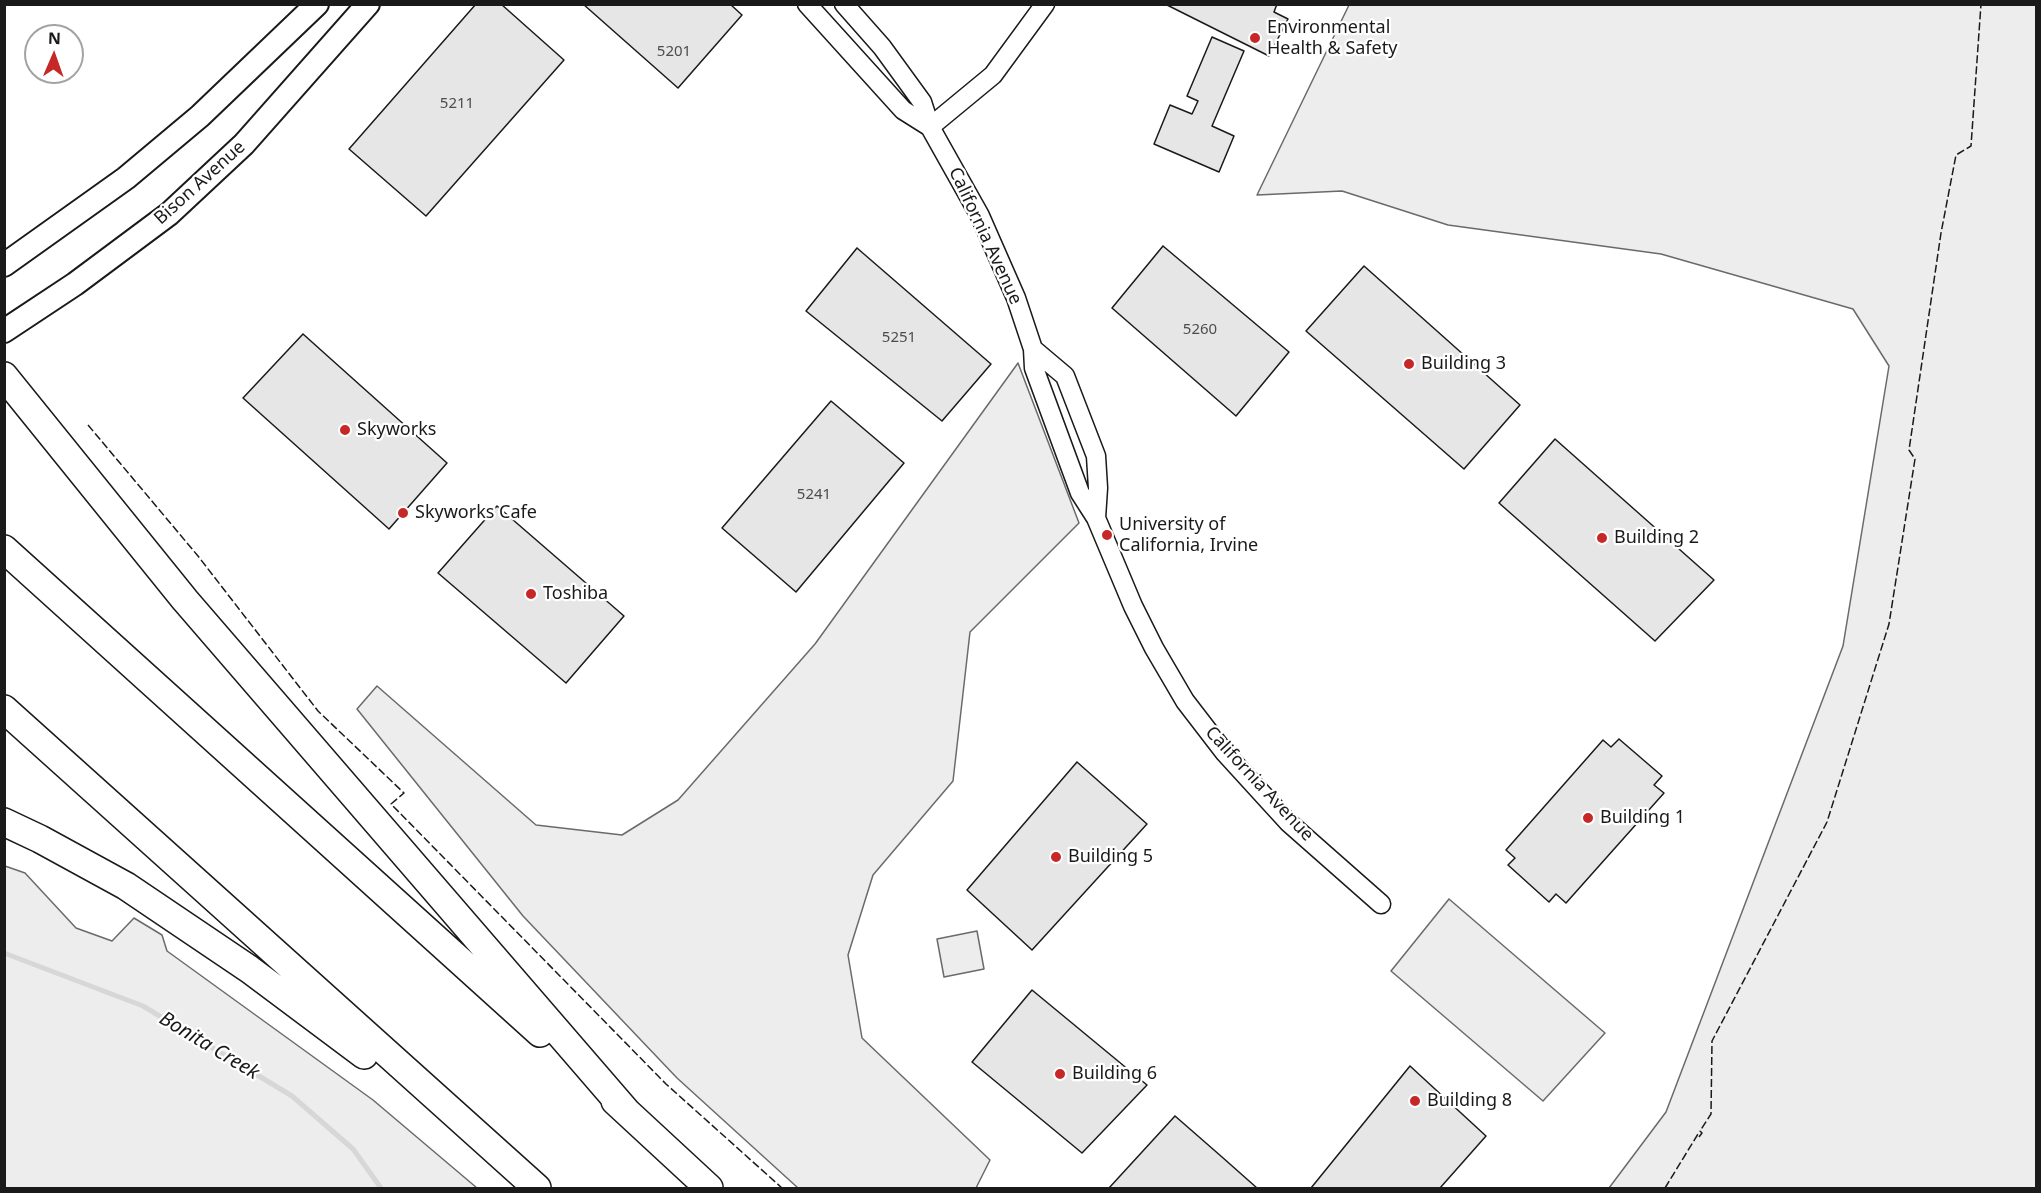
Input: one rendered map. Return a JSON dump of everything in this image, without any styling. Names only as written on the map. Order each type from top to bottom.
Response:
[{"type":"highway","points":[[4,376],[185,600],[627,1112]]},
{"type":"highway","points":[[4,549],[709,1188]]},
{"type":"highway","points":[[4,710],[537,1188]]},
{"type":"highway","points":[[4,822],[126,886],[249,969],[500,1156]]},
{"type":"main road","points":[[4,265],[126,178],[200,116],[317,4]]},
{"type":"main road","name":"Bison Avenue","points":[[4,331],[75,284],[169,214],[244,144],[368,4]]},
{"type":"street","name":"California Avenue","points":[[807,4],[903,110],[930,127]]},
{"type":"street","name":"California Avenue","points":[[844,4],[882,47],[922,102],[930,127],[980,216],[1016,298],[1033,349],[1034,368],[1080,493],[1096,518],[1133,606],[1154,648],[1185,701],[1225,753],[1288,822],[1381,904]]},
{"type":"street","points":[[930,127],[993,75],[1045,4]]},
{"type":"street","name":"California Avenue","points":[[1033,349],[1065,376],[1096,456],[1098,488],[1096,518]]},
{"type":"shaded area","points":[[1349,5],[2036,5],[2036,1188],[1609,1188],[1666,1112],[1843,646],[1889,366],[1853,309],[1661,254],[1448,225],[1342,191],[1257,195]]},
{"type":"shaded area","points":[[1018,363],[1079,523],[970,632],[953,781],[873,875],[848,955],[862,1038],[990,1160],[976,1188],[798,1188],[677,1078],[523,916],[357,709],[377,686],[536,825],[622,835],[678,800],[815,644]]},
{"type":"shaded area","points":[[5,866],[25,873],[76,928],[112,941],[134,918],[162,935],[167,951],[373,1100],[477,1188],[5,1188]]},
{"type":"shaded area","points":[[1449,899],[1605,1033],[1543,1101],[1391,971]]},
{"type":"shaded area","points":[[977,931],[984,969],[944,977],[937,939]]},
{"type":"building","points":[[476,4],[501,4],[564,60],[426,216],[349,149]]},
{"type":"building","points":[[583,4],[730,4],[742,15],[678,88]]},
{"type":"building","name":"Environmental Health & Safety","points":[[1165,4],[1277,4],[1274,12],[1288,19],[1269,56]]},
{"type":"building","points":[[1212,37],[1244,51],[1212,126],[1234,136],[1219,172],[1154,144],[1170,105],[1192,114],[1198,101],[1187,96]]},
{"type":"building","points":[[1163,246],[1289,352],[1236,416],[1112,308]]},
{"type":"building","points":[[857,248],[991,364],[942,421],[806,311]]},
{"type":"building","name":"Building 3","points":[[1364,266],[1520,405],[1464,469],[1306,331]]},
{"type":"building","name":"Skyworks","points":[[303,334],[447,463],[389,529],[243,398]]},
{"type":"building","points":[[831,401],[904,463],[796,592],[722,528]]},
{"type":"building","name":"Building 2","points":[[1555,439],[1714,580],[1655,641],[1499,503]]},
{"type":"building","name":"Toshiba","points":[[497,506],[624,616],[566,683],[438,573]]},
{"type":"building","name":"Building 1","points":[[1619,739],[1662,776],[1654,785],[1664,793],[1566,903],[1556,894],[1549,902],[1508,865],[1515,858],[1506,850],[1603,740],[1611,747]]},
{"type":"building","name":"Building 5","points":[[1077,762],[1147,824],[1032,950],[967,890]]},
{"type":"building","name":"Building 6","points":[[1032,990],[1147,1085],[1082,1153],[972,1062]]},
{"type":"building","name":"Building 8","points":[[1410,1066],[1486,1136],[1440,1188],[1311,1188]]},
{"type":"building","points":[[1175,1116],[1222,1157],[1257,1188],[1109,1188]]},
{"type":"waterway","name":"Bonita Creek","points":[[4,953],[143,1006],[292,1096],[353,1149],[381,1188]]},
{"type":"fence","points":[[1699,1137],[1702,1133],[1700,1131],[1711,1114],[1712,1041],[1827,822],[1889,624],[1915,459],[1909,450],[1941,233],[1956,155],[1971,146],[1981,4]]},
{"type":"fence","points":[[88,425],[198,556],[318,711],[404,793],[391,804],[666,1084],[782,1188]]},
{"type":"fence","points":[[1665,1188],[1698,1134]]},
{"type":"place","name":"Environmental Health & Safety","points":[[1255,38]]},
{"type":"place","name":"Building 3","points":[[1409,364]]},
{"type":"place","name":"Skyworks","points":[[345,430]]},
{"type":"place","name":"Skyworks Cafe","points":[[403,513]]},
{"type":"place","name":"University of California, Irvine","points":[[1107,535]]},
{"type":"place","name":"Building 2","points":[[1602,538]]},
{"type":"place","name":"Toshiba","points":[[531,594]]},
{"type":"place","name":"Building 1","points":[[1588,818]]},
{"type":"place","name":"Building 5","points":[[1056,857]]},
{"type":"place","name":"Building 6","points":[[1060,1074]]},
{"type":"place","name":"Building 8","points":[[1415,1101]]}]
